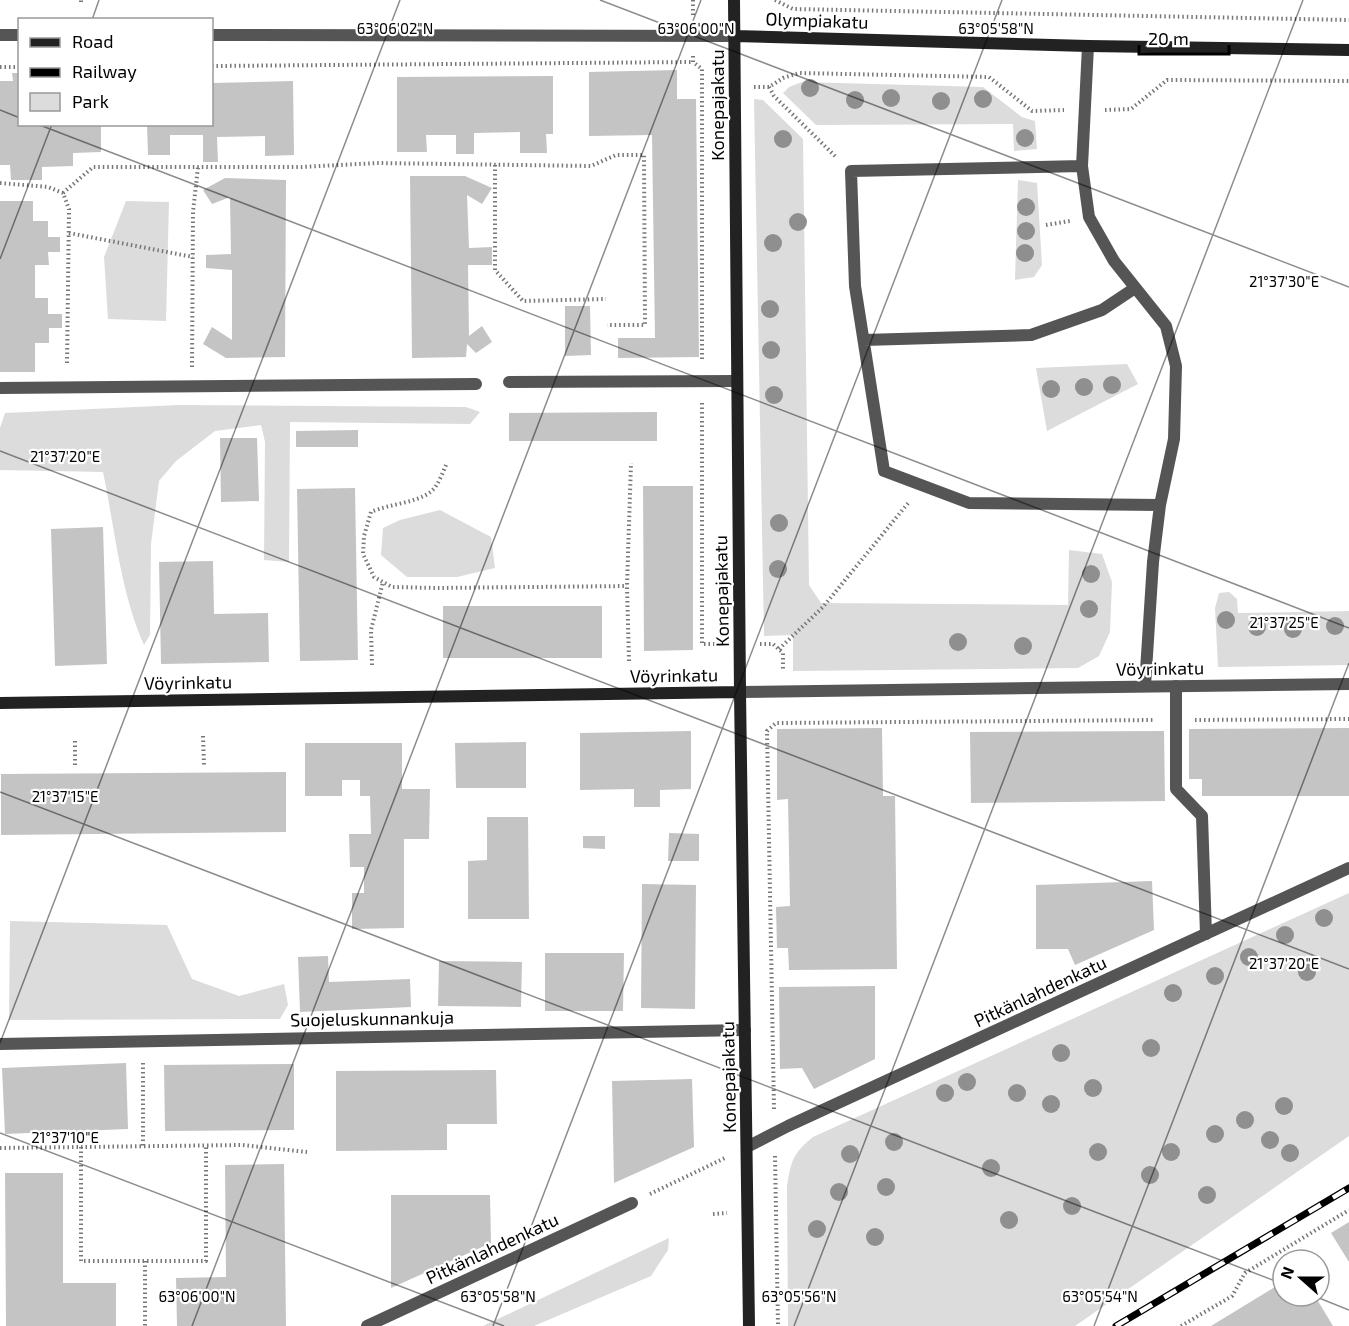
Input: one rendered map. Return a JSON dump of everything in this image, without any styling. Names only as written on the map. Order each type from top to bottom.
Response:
[{"type":"main road","name":"Konepajakatu","points":[[734,0],[740,692],[749,1326]]},
{"type":"main road","name":"Olympiakatu","points":[[734,36],[1088,46],[1349,50]]},
{"type":"main road","name":"Vöyrinkatu","points":[[0,703],[740,692]]},
{"type":"street","points":[[0,35],[18,35]]},
{"type":"street","name":"Olympiakatu","points":[[213,35],[734,36]]},
{"type":"street","points":[[1088,46],[1082,166],[1089,217],[1114,261],[1166,326],[1176,366],[1174,439],[1160,505],[1153,562],[1145,686]]},
{"type":"street","points":[[1082,166],[851,171],[855,286],[884,471],[969,503],[1160,505]]},
{"type":"street","points":[[864,340],[1030,335],[1102,310],[1135,288]]},
{"type":"street","points":[[509,382],[737,381]]},
{"type":"street","points":[[0,388],[476,384]]},
{"type":"street","name":"Vöyrinkatu","points":[[740,692],[1349,684]]},
{"type":"street","points":[[1176,686],[1174,720],[1176,789],[1202,816],[1206,934]]},
{"type":"street","name":"Pitkänlahdenkatu","points":[[747,1148],[774,1133],[1349,868]]},
{"type":"street","name":"Suojeluskunnankuja","points":[[0,1044],[745,1030]]},
{"type":"street","name":"Pitkänlahdenkatu","points":[[367,1326],[632,1203]]},
{"type":"path","points":[[775,0],[793,9],[1349,20]]},
{"type":"path","points":[[213,66],[693,62]]},
{"type":"path","points":[[0,67],[18,67]]},
{"type":"path","points":[[702,87],[769,87],[783,78],[799,73],[989,77],[1032,111],[1131,109],[1167,80],[1349,81]]},
{"type":"path","points":[[769,87],[774,96],[851,171]]},
{"type":"path","points":[[63,193],[93,167],[302,167],[377,163],[591,165],[616,155],[644,155],[645,325],[606,325]]},
{"type":"path","points":[[495,165],[495,270],[523,301],[606,299]]},
{"type":"path","points":[[192,387],[193,212],[198,167]]},
{"type":"path","points":[[0,183],[48,187],[63,193],[69,209],[67,388]]},
{"type":"path","points":[[69,233],[193,257]]},
{"type":"path","points":[[628,662],[627,586],[631,464]]},
{"type":"path","points":[[446,465],[436,487],[426,496],[382,507],[372,512],[364,536],[363,554],[374,577],[392,587],[627,586]]},
{"type":"path","points":[[779,649],[823,607],[922,486]]},
{"type":"path","points":[[372,665],[371,630],[383,582]]},
{"type":"path","points":[[778,1326],[767,731],[776,723],[1349,719]]},
{"type":"path","points":[[202,736],[204,766]]},
{"type":"path","points":[[75,738],[75,765]]},
{"type":"path","points":[[143,1041],[143,1146]]},
{"type":"path","points":[[0,1148],[243,1145],[307,1152]]},
{"type":"path","points":[[81,1147],[81,1260],[206,1261],[206,1146]]},
{"type":"path","points":[[632,1203],[747,1148]]},
{"type":"path","points":[[1181,1326],[1232,1296],[1245,1273],[1349,1210]]},
{"type":"path","points":[[145,1261],[145,1326]]},
{"type":"green space","points":[[802,82],[983,87],[1022,117],[1035,121],[1037,149],[1014,151],[1013,124],[816,125],[783,93],[789,87]]},
{"type":"green space","points":[[754,99],[763,100],[803,139],[809,585],[821,603],[1068,605],[1069,550],[1102,554],[1112,582],[1110,632],[1099,656],[1078,668],[793,671],[793,635],[764,636]]},
{"type":"green space","points":[[1018,180],[1037,183],[1042,265],[1034,277],[1015,280]]},
{"type":"green space","points":[[126,201],[169,202],[166,321],[108,319],[104,257]]},
{"type":"green space","points":[[1127,364],[1138,384],[1047,431],[1036,368]]},
{"type":"green space","points":[[179,405],[466,407],[480,412],[470,424],[290,422],[289,562],[264,560],[265,442],[261,425],[215,431],[176,461],[159,481],[151,544],[150,635],[144,645],[124,582],[103,472],[0,470],[0,428],[5,413]]},
{"type":"green space","points":[[440,510],[491,537],[495,568],[457,577],[407,577],[381,555],[383,528],[400,520]]},
{"type":"green space","points":[[1229,592],[1237,599],[1238,613],[1349,611],[1349,665],[1218,667],[1215,608],[1219,593]]},
{"type":"green space","points":[[1349,893],[1349,1136],[1075,1326],[788,1326],[787,1186],[794,1158],[813,1137]]},
{"type":"green space","points":[[10,921],[167,925],[192,979],[239,996],[284,984],[288,1005],[280,1019],[9,1020]]},
{"type":"green space","points":[[669,1238],[668,1250],[651,1276],[534,1326],[483,1326]]},
{"type":"building","points":[[677,70],[677,99],[696,99],[699,357],[618,358],[618,338],[655,338],[652,135],[589,136],[589,72]]},
{"type":"building","points":[[12,73],[18,73],[18,126],[101,126],[101,152],[73,153],[73,166],[42,167],[42,180],[11,180],[10,165],[0,165],[0,81],[13,81]]},
{"type":"building","points":[[553,76],[553,134],[546,134],[547,153],[520,153],[520,132],[474,133],[474,154],[456,154],[456,135],[426,135],[427,152],[397,152],[397,77]]},
{"type":"building","points":[[293,81],[294,155],[265,156],[265,136],[217,137],[218,162],[203,162],[203,135],[170,135],[170,155],[148,155],[147,126],[213,126],[213,83]]},
{"type":"building","points":[[410,176],[465,176],[492,188],[482,204],[467,195],[469,248],[492,247],[492,265],[468,265],[469,336],[482,326],[492,342],[476,353],[467,344],[466,357],[412,358]]},
{"type":"building","points":[[225,178],[286,180],[285,357],[226,358],[203,344],[212,327],[232,340],[232,270],[206,268],[206,255],[231,254],[230,197],[212,204],[203,190]]},
{"type":"building","points":[[0,201],[33,201],[33,221],[48,221],[48,237],[60,237],[60,252],[48,252],[49,265],[35,265],[35,298],[48,298],[48,314],[62,314],[62,328],[49,328],[49,343],[35,343],[35,372],[0,372]]},
{"type":"building","points":[[565,306],[590,306],[591,355],[565,356]]},
{"type":"building","points":[[657,412],[657,441],[509,441],[509,413]]},
{"type":"building","points":[[358,430],[358,447],[296,447],[296,431]]},
{"type":"building","points":[[220,438],[257,438],[259,501],[221,502]]},
{"type":"building","points":[[643,486],[693,486],[693,650],[644,651]]},
{"type":"building","points":[[355,488],[358,660],[300,661],[297,489]]},
{"type":"building","points":[[103,527],[107,664],[55,666],[51,529]]},
{"type":"building","points":[[213,561],[214,614],[268,613],[269,662],[161,664],[159,562]]},
{"type":"building","points":[[443,606],[602,606],[602,658],[443,658]]},
{"type":"building","points":[[882,728],[883,796],[895,796],[897,969],[789,970],[788,948],[777,948],[776,907],[790,906],[788,799],[777,800],[777,729]]},
{"type":"building","points":[[1349,728],[1349,796],[1202,796],[1202,779],[1189,779],[1189,729]]},
{"type":"building","points":[[691,731],[691,789],[660,790],[660,807],[634,807],[634,789],[580,790],[580,733]]},
{"type":"building","points":[[1164,731],[1165,801],[971,803],[970,732]]},
{"type":"building","points":[[526,742],[526,788],[456,788],[455,743]]},
{"type":"building","points":[[305,743],[402,743],[402,789],[430,789],[429,839],[404,839],[404,928],[352,929],[352,893],[364,893],[364,867],[350,867],[349,834],[371,834],[370,796],[360,796],[360,780],[342,780],[342,796],[305,796]]},
{"type":"building","points":[[286,772],[286,832],[1,835],[1,774]]},
{"type":"building","points":[[487,817],[528,817],[529,919],[468,919],[468,861],[487,860]]},
{"type":"building","points":[[669,833],[699,834],[699,861],[668,861]]},
{"type":"building","points":[[583,836],[605,836],[605,849],[583,848]]},
{"type":"building","points":[[1152,881],[1154,930],[1075,965],[1068,949],[1036,949],[1036,885]]},
{"type":"building","points":[[642,884],[696,885],[695,1009],[641,1008]]},
{"type":"building","points":[[545,953],[624,953],[623,1011],[545,1011]]},
{"type":"building","points":[[328,956],[329,982],[410,979],[411,1007],[300,1012],[298,957]]},
{"type":"building","points":[[439,961],[522,962],[521,1007],[438,1006]]},
{"type":"building","points":[[875,986],[875,1059],[814,1089],[802,1068],[780,1069],[779,987]]},
{"type":"building","points":[[126,1063],[128,1129],[5,1134],[2,1068]]},
{"type":"building","points":[[294,1064],[294,1130],[165,1131],[164,1065]]},
{"type":"building","points":[[496,1070],[497,1124],[447,1124],[447,1150],[336,1151],[336,1071]]},
{"type":"building","points":[[692,1079],[694,1147],[614,1183],[612,1081]]},
{"type":"building","points":[[284,1164],[286,1326],[177,1326],[176,1278],[226,1277],[225,1165]]},
{"type":"building","points":[[5,1173],[63,1173],[63,1283],[116,1283],[116,1326],[6,1326]]},
{"type":"building","points":[[391,1195],[490,1195],[491,1243],[391,1288]]},
{"type":"building","points":[[1349,1222],[1349,1262],[1331,1233]]},
{"type":"building","points":[[1271,1289],[1271,1308],[1322,1308],[1333,1326],[1211,1326]]},
{"type":"railway","points":[[1116,1326],[1349,1188]]}]
